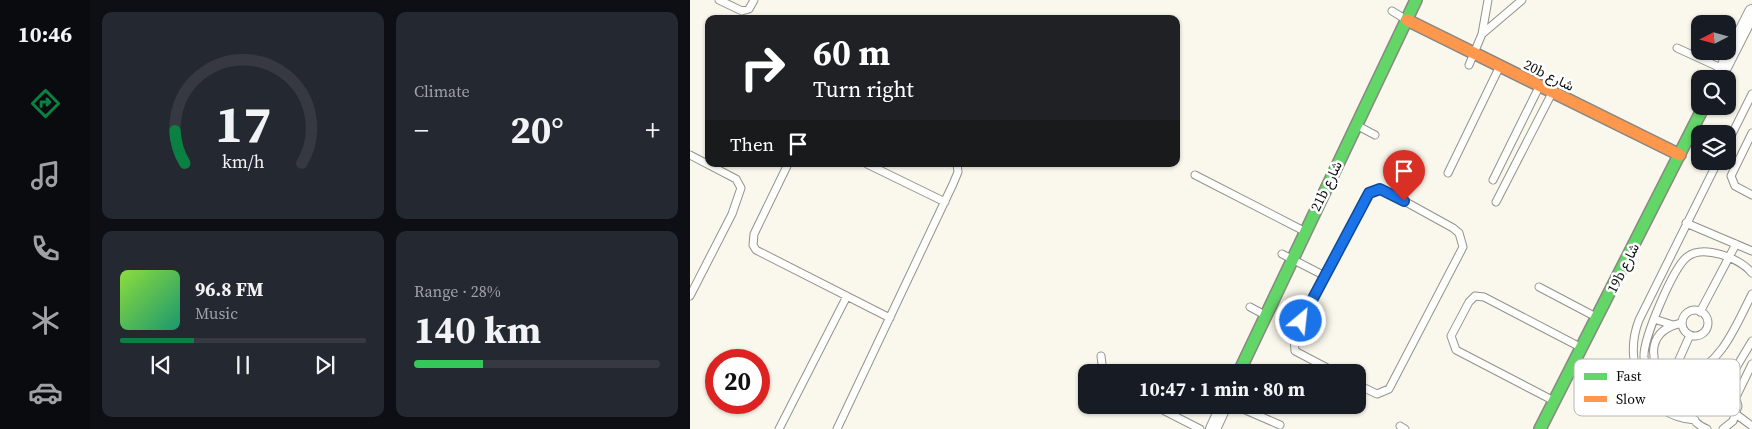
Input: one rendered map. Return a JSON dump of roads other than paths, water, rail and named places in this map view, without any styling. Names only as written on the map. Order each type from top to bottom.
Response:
[{"type":"street","name":"21b شارع","points":[[1243,364],[1265,315],[1287,256],[1304,232],[1324,180],[1356,125],[1416,0]]},
{"type":"street","points":[[1723,70],[1752,12]]},
{"type":"street","name":"20b شارع","points":[[1407,20],[1471,60],[1500,68],[1552,93],[1581,112],[1680,154]]},
{"type":"street","name":"19b شارع","points":[[1576,359],[1598,317],[1634,234],[1680,154],[1700,115]]},
{"type":"street","name":"19b شارع","points":[[1539,424],[1555,401],[1574,364]]},
{"type":"street","points":[[1213,429],[1220,414]]},
{"type":"lane","points":[[719,0],[742,11],[749,9],[754,0]]},
{"type":"lane","points":[[1471,60],[1482,34],[1488,0]]},
{"type":"lane","points":[[1482,34],[1522,0]]},
{"type":"lane","points":[[1392,11],[1407,20]]},
{"type":"lane","points":[[1677,48],[1714,70]]},
{"type":"lane","points":[[1448,173],[1500,68]]},
{"type":"lane","points":[[1493,180],[1539,87]]},
{"type":"lane","points":[[1496,202],[1552,93]]},
{"type":"lane","points":[[1736,126],[1752,94]]},
{"type":"lane","points":[[1356,125],[1376,135]]},
{"type":"lane","points":[[1752,133],[1731,176],[1735,186],[1752,195]]},
{"type":"lane","points":[[690,155],[705,163]]},
{"type":"lane","points":[[690,296],[732,214],[741,188],[736,179],[713,167]]},
{"type":"lane","points":[[787,167],[754,234],[753,245],[760,254],[890,318]]},
{"type":"lane","points":[[873,167],[945,202]]},
{"type":"lane","points":[[837,429],[957,176],[957,167]]},
{"type":"lane","points":[[1634,359],[1632,342],[1639,320],[1713,170]]},
{"type":"lane","points":[[1195,175],[1304,232]]},
{"type":"lane","points":[[1320,364],[1295,351],[1292,341],[1365,198],[1374,190],[1386,191],[1453,228],[1462,240],[1460,254],[1389,389],[1377,394],[1366,389]]},
{"type":"lane","points":[[1686,222],[1752,251]]},
{"type":"lane","points":[[1700,312],[1736,244]]},
{"type":"lane","points":[[1644,359],[1646,340],[1654,319],[1685,258],[1691,254],[1705,252],[1728,259],[1748,268],[1752,273]]},
{"type":"lane","points":[[1287,256],[1325,276]]},
{"type":"lane","points":[[1539,287],[1598,317]]},
{"type":"lane","points":[[1715,359],[1719,355],[1752,294]]},
{"type":"lane","points":[[1555,401],[1460,353],[1456,350],[1451,340],[1456,327],[1469,302],[1480,295],[1582,348]]},
{"type":"lane","points":[[779,429],[846,296]]},
{"type":"lane","points":[[1250,307],[1265,315]]},
{"type":"lane","points":[[1690,312],[1700,312],[1708,321],[1706,329],[1701,335],[1690,335],[1684,330],[1682,323],[1684,316],[1690,312]]},
{"type":"lane","points":[[1654,319],[1674,325]]},
{"type":"lane","points":[[1654,359],[1653,349],[1660,334],[1674,325],[1682,323]]},
{"type":"lane","points":[[1678,359],[1690,335]]},
{"type":"lane","points":[[1740,365],[1750,351],[1752,340]]},
{"type":"lane","points":[[1101,356],[1102,364]]},
{"type":"lane","points":[[1740,389],[1752,364]]},
{"type":"lane","points":[[1171,414],[1200,429]]},
{"type":"lane","points":[[1255,414],[1280,425]]},
{"type":"lane","points":[[1674,416],[1707,429]]},
{"type":"lane","points":[[1723,429],[1736,416]]},
{"type":"lane","points":[[1740,416],[1752,426]]}]
